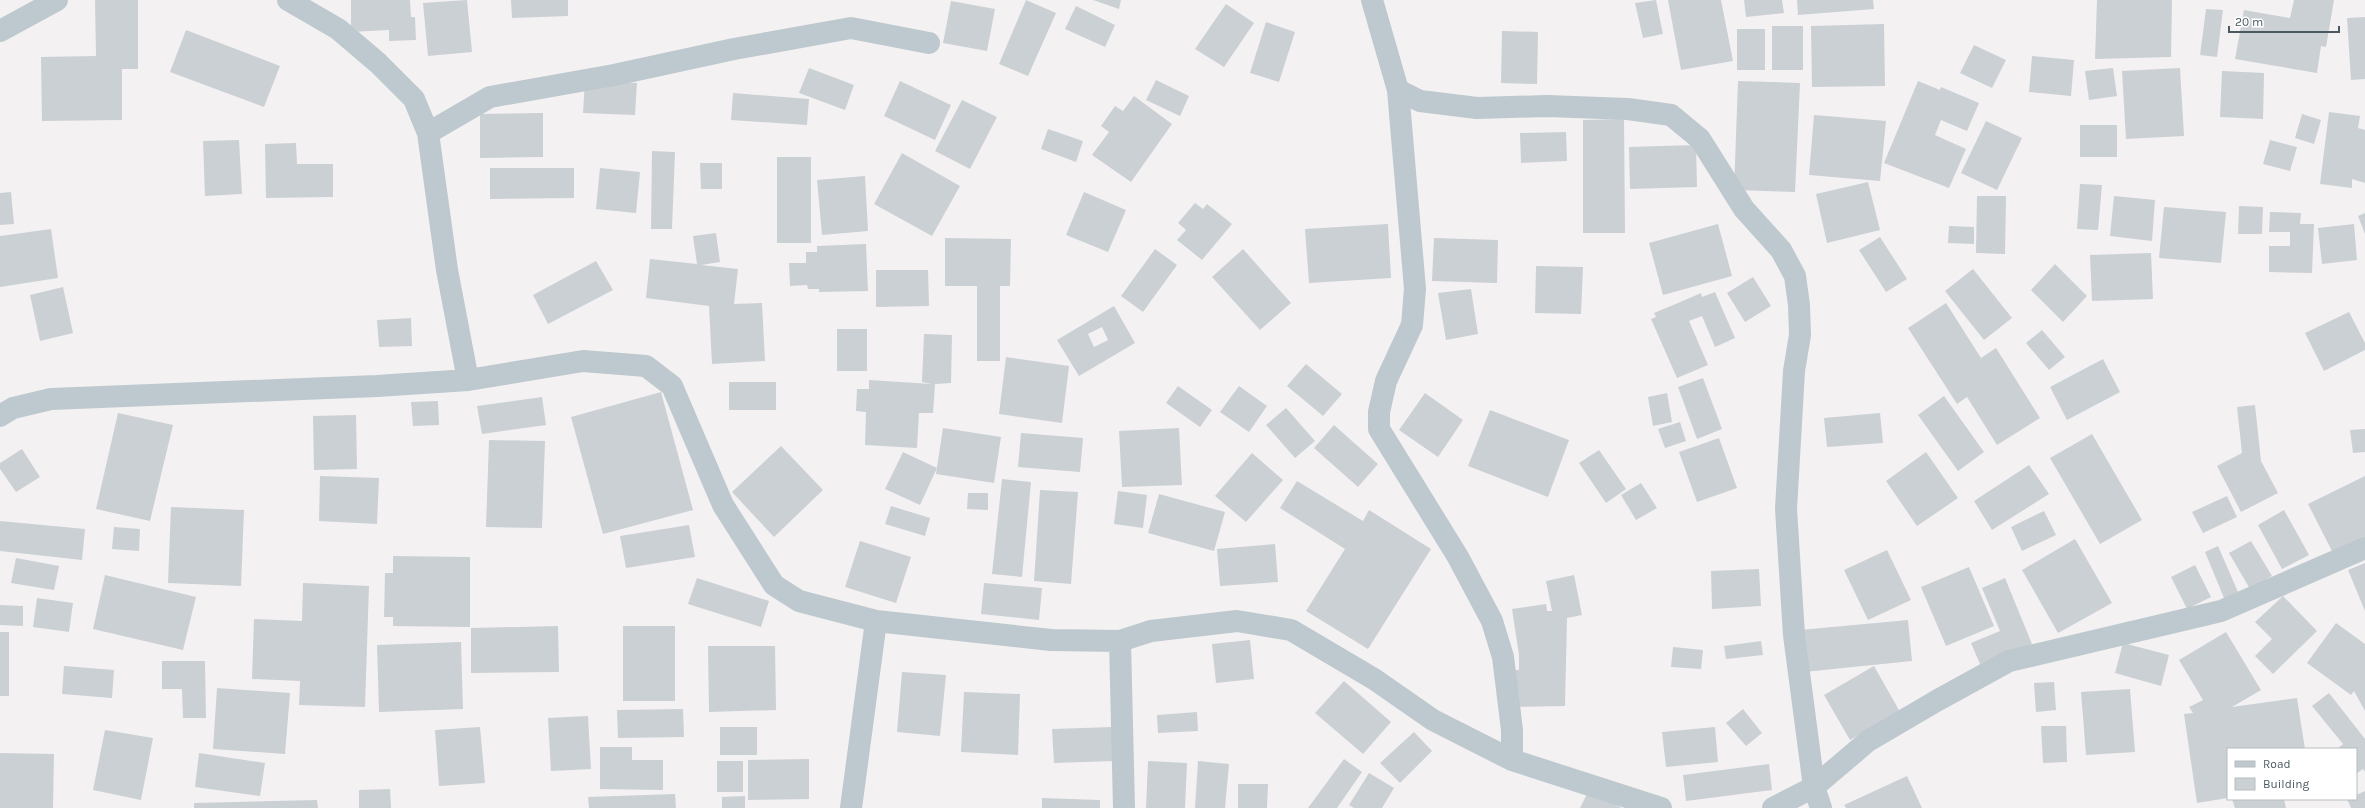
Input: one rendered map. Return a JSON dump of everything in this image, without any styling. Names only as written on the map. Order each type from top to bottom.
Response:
[{"type":"street","points":[[0,31],[57,0]]},
{"type":"street","points":[[288,0],[338,29],[378,63],[414,99],[428,133],[447,270],[468,380]]},
{"type":"street","points":[[1372,0],[1398,90],[1415,289],[1412,325],[1386,381],[1379,412],[1379,429],[1458,557],[1492,621],[1503,656],[1512,730],[1512,760]]},
{"type":"street","points":[[428,133],[490,97],[614,75],[734,49],[851,28],[929,42]]},
{"type":"street","points":[[1398,90],[1420,101],[1477,108],[1547,106],[1628,109],[1671,115],[1700,139],[1740,203],[1782,250],[1795,276],[1799,305],[1800,335],[1794,371],[1786,509],[1794,635],[1814,787],[1820,808]]},
{"type":"street","points":[[0,416],[13,408],[51,399],[468,380],[583,361],[646,366],[672,386],[723,505],[774,585],[799,601],[876,621],[1051,640],[1120,641],[1151,631],[1237,621],[1291,630],[1374,679],[1433,720],[1512,760],[1661,808]]},
{"type":"street","points":[[1773,808],[1814,787],[1868,741],[2009,661],[2221,611],[2365,548]]},
{"type":"street","points":[[851,808],[876,621]]},
{"type":"street","points":[[1120,641],[1124,808]]},
{"type":"building","points":[[95,0],[138,0],[138,69],[122,69],[122,120],[42,121],[41,57],[96,56]]},
{"type":"building","points":[[351,0],[410,0],[411,17],[415,17],[416,40],[389,41],[389,30],[351,32]]},
{"type":"building","points":[[467,0],[472,52],[428,56],[423,3]]},
{"type":"building","points":[[511,0],[568,0],[568,16],[512,18]]},
{"type":"building","points":[[1026,0],[1056,13],[1028,76],[999,64]]},
{"type":"building","points":[[1093,0],[1121,0],[1119,9]]},
{"type":"building","points":[[1656,0],[1663,34],[1643,38],[1635,3]]},
{"type":"building","points":[[1668,0],[1721,0],[1733,61],[1681,70]]},
{"type":"building","points":[[1744,0],[1782,0],[1784,13],[1746,17]]},
{"type":"building","points":[[1797,0],[1873,0],[1874,9],[1798,15]]},
{"type":"building","points":[[2097,0],[2172,0],[2171,57],[2095,59]]},
{"type":"building","points":[[2294,0],[2334,0],[2326,47],[2321,46],[2317,73],[2235,59],[2244,10],[2290,18]]},
{"type":"building","points":[[951,1],[995,9],[987,51],[943,43]]},
{"type":"building","points":[[1226,4],[1254,23],[1224,67],[1195,49]]},
{"type":"building","points":[[1076,6],[1115,25],[1105,47],[1065,29]]},
{"type":"building","points":[[2206,9],[2223,10],[2217,57],[2200,55]]},
{"type":"building","points":[[2365,17],[2365,79],[2351,80],[2347,18]]},
{"type":"building","points":[[1266,22],[1295,32],[1279,82],[1250,73]]},
{"type":"building","points":[[1884,24],[1885,86],[1812,87],[1811,26]]},
{"type":"building","points":[[1772,26],[1803,26],[1803,70],[1772,70]]},
{"type":"building","points":[[1737,29],[1765,29],[1765,70],[1737,70]]},
{"type":"building","points":[[186,30],[280,66],[264,107],[170,72]]},
{"type":"building","points":[[1502,31],[1538,32],[1537,84],[1501,83]]},
{"type":"building","points":[[1974,45],[2006,60],[1992,88],[1960,73]]},
{"type":"building","points":[[2032,56],[2074,60],[2071,96],[2029,92]]},
{"type":"building","points":[[809,68],[854,85],[845,110],[799,93]]},
{"type":"building","points":[[2113,68],[2117,96],[2089,100],[2085,71]]},
{"type":"building","points":[[2180,68],[2184,136],[2126,139],[2122,71]]},
{"type":"building","points":[[2222,71],[2264,73],[2263,119],[2220,117]]},
{"type":"building","points":[[1156,80],[1189,96],[1180,116],[1146,100]]},
{"type":"building","points":[[585,81],[637,83],[635,115],[583,113]]},
{"type":"building","points":[[900,81],[951,105],[935,140],[884,116]]},
{"type":"building","points":[[1738,81],[1800,83],[1795,192],[1734,190]]},
{"type":"building","points":[[1918,81],[1940,90],[1941,87],[1979,103],[1967,131],[1941,120],[1935,135],[1966,149],[1949,188],[1884,163]]},
{"type":"building","points":[[733,93],[809,99],[807,125],[731,120]]},
{"type":"building","points":[[1134,96],[1172,124],[1131,182],[1092,155],[1109,132],[1101,126],[1115,106],[1123,111]]},
{"type":"building","points":[[962,100],[997,117],[970,169],[935,151]]},
{"type":"building","points":[[2329,112],[2360,116],[2358,128],[2365,130],[2365,183],[2352,179],[2352,188],[2320,184]]},
{"type":"building","points":[[543,113],[543,157],[480,158],[480,114]]},
{"type":"building","points":[[2302,114],[2321,120],[2314,144],[2295,138]]},
{"type":"building","points":[[1814,115],[1886,121],[1880,181],[1809,175]]},
{"type":"building","points":[[1624,119],[1625,233],[1583,233],[1583,120]]},
{"type":"building","points":[[1986,121],[2022,138],[1997,190],[1961,173]]},
{"type":"building","points":[[2080,125],[2117,125],[2117,157],[2080,157]]},
{"type":"building","points":[[1048,129],[1083,141],[1076,162],[1041,149]]},
{"type":"building","points":[[1566,132],[1567,161],[1521,163],[1520,133]]},
{"type":"building","points":[[239,140],[242,194],[205,196],[203,141]]},
{"type":"building","points":[[2270,140],[2297,147],[2290,171],[2263,164]]},
{"type":"building","points":[[296,143],[297,164],[333,164],[333,197],[266,198],[265,144]]},
{"type":"building","points":[[1696,145],[1697,187],[1630,189],[1629,147]]},
{"type":"building","points":[[652,151],[675,152],[672,229],[651,229]]},
{"type":"building","points":[[902,153],[960,186],[932,236],[874,204]]},
{"type":"building","points":[[777,157],[811,157],[811,243],[777,243]]},
{"type":"building","points":[[700,163],[722,163],[722,189],[701,189]]},
{"type":"building","points":[[490,168],[574,168],[574,198],[490,199]]},
{"type":"building","points":[[600,168],[640,172],[636,213],[596,209]]},
{"type":"building","points":[[865,176],[868,231],[822,235],[817,180]]},
{"type":"building","points":[[1868,182],[1880,230],[1827,243],[1816,194]]},
{"type":"building","points":[[2080,184],[2102,185],[2098,230],[2077,229]]},
{"type":"building","points":[[11,192],[14,224],[0,225],[0,193]]},
{"type":"building","points":[[1084,192],[1126,210],[1108,252],[1066,235]]},
{"type":"building","points":[[1977,196],[2006,196],[2005,254],[1976,253]]},
{"type":"building","points":[[2114,196],[2155,200],[2152,241],[2110,236]]},
{"type":"building","points":[[1195,203],[1203,209],[1207,204],[1232,224],[1202,260],[1177,240],[1186,230],[1178,223]]},
{"type":"building","points":[[2239,206],[2263,207],[2262,234],[2238,234]]},
{"type":"building","points":[[2164,207],[2226,212],[2221,263],[2159,258]]},
{"type":"building","points":[[2270,212],[2301,213],[2300,224],[2314,224],[2312,273],[2269,272],[2269,246],[2290,246],[2290,232],[2269,232]]},
{"type":"building","points":[[2365,213],[2365,234],[2358,216]]},
{"type":"building","points":[[1388,224],[1391,278],[1309,283],[1305,229]]},
{"type":"building","points":[[1718,224],[1732,276],[1663,295],[1649,243]]},
{"type":"building","points":[[2354,224],[2357,260],[2322,264],[2318,228]]},
{"type":"building","points":[[1949,226],[1974,227],[1974,244],[1948,243]]},
{"type":"building","points":[[51,229],[58,278],[0,287],[0,236]]},
{"type":"building","points":[[716,233],[720,262],[701,265],[738,269],[734,304],[762,303],[765,361],[712,364],[709,306],[646,298],[650,259],[697,264],[693,236]]},
{"type":"building","points":[[1880,237],[1907,279],[1886,292],[1859,250]]},
{"type":"building","points":[[945,238],[1011,239],[1010,286],[1000,286],[1000,361],[977,361],[977,286],[945,286]]},
{"type":"building","points":[[1434,238],[1498,240],[1497,283],[1432,281]]},
{"type":"building","points":[[866,244],[868,291],[819,292],[819,289],[808,289],[807,285],[790,286],[789,263],[806,263],[806,252],[817,252],[817,246]]},
{"type":"building","points":[[1155,249],[1177,265],[1143,312],[1121,296]]},
{"type":"building","points":[[1243,249],[1291,303],[1260,330],[1212,277]]},
{"type":"building","points":[[2151,253],[2153,299],[2092,301],[2090,255]]},
{"type":"building","points":[[596,261],[613,290],[548,324],[533,295]]},
{"type":"building","points":[[2055,264],[2087,296],[2063,322],[2031,290]]},
{"type":"building","points":[[1536,266],[1583,267],[1581,314],[1535,313]]},
{"type":"building","points":[[1973,269],[2012,318],[1984,340],[1945,291]]},
{"type":"building","points":[[876,270],[928,270],[929,306],[876,307]]},
{"type":"building","points":[[1753,277],[1771,306],[1745,322],[1727,293]]},
{"type":"building","points":[[63,287],[73,333],[40,341],[30,295]]},
{"type":"building","points":[[1471,289],[1478,334],[1446,340],[1438,293]]},
{"type":"building","points":[[1715,292],[1735,338],[1715,347],[1702,316],[1689,321],[1708,365],[1677,378],[1651,319],[1656,317],[1654,313],[1701,293],[1702,297]]},
{"type":"building","points":[[1946,303],[1981,358],[1996,348],[2040,418],[1997,445],[1967,397],[1957,404],[1908,328]]},
{"type":"building","points":[[1114,306],[1135,343],[1079,376],[1057,340]],"holes":[[[1102,327],[1108,340],[1094,347],[1088,334]]]},
{"type":"building","points":[[2349,312],[2365,343],[2365,350],[2324,371],[2305,333]]},
{"type":"building","points":[[411,318],[412,346],[379,347],[377,320]]},
{"type":"building","points":[[837,329],[867,329],[867,371],[837,371]]},
{"type":"building","points":[[2042,330],[2065,357],[2049,370],[2026,343]]},
{"type":"building","points":[[924,334],[952,335],[951,383],[935,384],[933,413],[919,413],[917,448],[865,445],[866,412],[856,411],[857,389],[869,389],[869,380],[932,384],[922,382]]},
{"type":"building","points":[[1006,357],[1069,366],[1062,423],[999,414]]},
{"type":"building","points":[[2103,359],[2120,392],[2067,420],[2050,387]]},
{"type":"building","points":[[1306,364],[1342,394],[1323,416],[1287,386]]},
{"type":"building","points":[[1703,378],[1722,429],[1697,439],[1678,387]]},
{"type":"building","points":[[729,382],[776,382],[776,410],[729,410]]},
{"type":"building","points":[[1178,386],[1212,410],[1200,427],[1166,403]]},
{"type":"building","points":[[1239,386],[1267,406],[1249,432],[1220,412]]},
{"type":"building","points":[[661,392],[693,510],[603,534],[571,417]]},
{"type":"building","points":[[1425,393],[1463,420],[1438,457],[1399,430]]},
{"type":"building","points":[[1667,393],[1672,422],[1653,426],[1648,397]]},
{"type":"building","points":[[1944,396],[1984,452],[1958,471],[1918,415]]},
{"type":"building","points":[[542,397],[546,425],[482,434],[477,406]]},
{"type":"building","points":[[438,401],[439,425],[413,426],[411,402]]},
{"type":"building","points":[[2255,405],[2261,461],[2278,493],[2241,512],[2217,466],[2242,453],[2237,407]]},
{"type":"building","points":[[1286,408],[1315,441],[1295,458],[1266,425]]},
{"type":"building","points":[[1490,410],[1569,440],[1548,497],[1468,466]]},
{"type":"building","points":[[118,413],[173,425],[150,521],[96,509]]},
{"type":"building","points":[[1880,413],[1883,443],[1827,447],[1824,418]]},
{"type":"building","points":[[356,415],[357,469],[314,470],[313,416]]},
{"type":"building","points":[[1680,422],[1686,441],[1665,448],[1658,429]]},
{"type":"building","points":[[1334,425],[1378,464],[1358,487],[1314,448]]},
{"type":"building","points":[[943,428],[1001,437],[994,483],[936,474]]},
{"type":"building","points":[[1179,428],[1182,485],[1122,487],[1119,431]]},
{"type":"building","points":[[2365,429],[2365,452],[2353,453],[2350,430]]},
{"type":"building","points":[[1021,433],[1083,438],[1080,472],[1018,467]]},
{"type":"building","points":[[2092,434],[2142,520],[2100,544],[2050,458]]},
{"type":"building","points":[[1719,438],[1737,488],[1697,502],[1679,452]]},
{"type":"building","points":[[489,440],[545,441],[542,528],[486,527]]},
{"type":"building","points":[[781,446],[823,490],[774,537],[732,492]]},
{"type":"building","points":[[22,449],[40,477],[16,492],[0,469],[0,463]]},
{"type":"building","points":[[1599,450],[1626,489],[1606,503],[1579,463]]},
{"type":"building","points":[[903,452],[937,468],[920,505],[885,489]]},
{"type":"building","points":[[1926,452],[1958,498],[1917,526],[1886,481]]},
{"type":"building","points":[[1252,453],[1283,480],[1246,522],[1215,496]]},
{"type":"building","points":[[2029,465],[2049,494],[1992,530],[1974,501]]},
{"type":"building","points":[[320,476],[379,478],[377,524],[319,521]]},
{"type":"building","points":[[2365,476],[2365,539],[2334,555],[2308,504]]},
{"type":"building","points":[[1002,479],[1031,482],[1022,577],[992,574]]},
{"type":"building","points":[[1297,481],[1363,521],[1369,510],[1431,549],[1368,649],[1306,611],[1345,549],[1280,508]]},
{"type":"building","points":[[1641,483],[1657,508],[1636,520],[1621,495]]},
{"type":"building","points":[[1040,490],[1078,492],[1071,584],[1034,581]]},
{"type":"building","points":[[1118,491],[1147,495],[1143,528],[1114,524]]},
{"type":"building","points":[[968,493],[988,493],[988,510],[967,509]]},
{"type":"building","points":[[1159,494],[1225,512],[1214,551],[1148,533]]},
{"type":"building","points":[[2227,496],[2237,517],[2203,533],[2192,512]]},
{"type":"building","points":[[891,506],[930,518],[925,536],[885,524]]},
{"type":"building","points":[[171,507],[244,510],[241,586],[168,583]]},
{"type":"building","points":[[2284,510],[2309,555],[2282,569],[2258,525]]},
{"type":"building","points":[[2044,511],[2056,535],[2022,551],[2011,527]]},
{"type":"building","points":[[0,521],[85,529],[82,560],[0,551]]},
{"type":"building","points":[[689,525],[695,557],[626,568],[620,536]]},
{"type":"building","points":[[114,527],[140,529],[139,551],[112,549]]},
{"type":"building","points":[[2075,539],[2112,603],[2058,633],[2022,570]]},
{"type":"building","points":[[860,541],[911,557],[896,603],[845,587]]},
{"type":"building","points":[[2251,541],[2272,576],[2250,589],[2229,553]]},
{"type":"building","points":[[1275,544],[1278,582],[1220,586],[1217,549]]},
{"type":"building","points":[[2218,546],[2238,592],[2224,598],[2205,552]]},
{"type":"building","points":[[1887,550],[1911,600],[1868,620],[1844,570]]},
{"type":"building","points":[[393,556],[470,557],[470,627],[393,626],[393,617],[384,617],[385,573],[393,573]]},
{"type":"building","points":[[16,558],[59,566],[54,590],[11,583]]},
{"type":"building","points":[[2365,563],[2365,611],[2348,570]]},
{"type":"building","points":[[2195,565],[2211,597],[2187,609],[2171,577]]},
{"type":"building","points":[[1969,567],[1994,626],[1946,646],[1921,587]]},
{"type":"building","points":[[1759,569],[1761,606],[1712,609],[1711,571]]},
{"type":"building","points":[[105,575],[196,597],[183,650],[93,629]]},
{"type":"building","points":[[1574,575],[1582,615],[1567,618],[1565,706],[1509,707],[1508,670],[1519,670],[1519,655],[1512,609],[1546,604],[1547,611],[1552,611],[1546,581]]},
{"type":"building","points":[[697,578],[769,601],[761,627],[688,604]]},
{"type":"building","points":[[2005,578],[2032,644],[1980,664],[1971,643],[2000,631],[1982,588]]},
{"type":"building","points":[[303,583],[369,586],[365,707],[299,705],[300,681],[252,679],[254,619],[302,621]]},
{"type":"building","points":[[984,583],[1042,588],[1039,620],[981,614]]},
{"type":"building","points":[[2283,596],[2317,631],[2273,674],[2255,656],[2272,639],[2255,622]]},
{"type":"building","points":[[37,598],[73,603],[69,632],[33,627]]},
{"type":"building","points":[[0,605],[23,606],[23,626],[0,625]]},
{"type":"building","points":[[1908,620],[1912,661],[1804,672],[1800,630]]},
{"type":"building","points":[[2336,623],[2365,644],[2365,711],[2354,691],[2351,695],[2307,663]]},
{"type":"building","points":[[558,626],[559,672],[471,673],[471,628]]},
{"type":"building","points":[[623,626],[675,626],[675,701],[623,701]]},
{"type":"building","points":[[0,632],[9,632],[9,696],[0,696]]},
{"type":"building","points":[[2226,632],[2261,690],[2232,707],[2297,698],[2305,748],[2227,748],[2227,798],[2197,803],[2184,714],[2193,713],[2189,707],[2203,700],[2179,660]]},
{"type":"building","points":[[1250,640],[1254,679],[1216,683],[1212,644]]},
{"type":"building","points":[[1761,641],[1763,655],[1726,659],[1724,646]]},
{"type":"building","points":[[461,642],[463,709],[379,712],[377,645]]},
{"type":"building","points":[[2123,643],[2169,655],[2161,686],[2115,673]]},
{"type":"building","points":[[708,646],[775,646],[776,710],[709,712]]},
{"type":"building","points":[[1673,647],[1703,650],[1701,669],[1671,667]]},
{"type":"building","points":[[162,661],[205,661],[206,718],[183,718],[182,689],[162,689]]},
{"type":"building","points":[[64,666],[114,670],[112,698],[62,694]]},
{"type":"building","points":[[1874,666],[1900,712],[1850,740],[1824,695]]},
{"type":"building","points":[[902,672],[946,675],[940,736],[897,732]]},
{"type":"building","points":[[1344,681],[1391,722],[1363,754],[1315,713]]},
{"type":"building","points":[[2054,682],[2056,710],[2036,712],[2034,683]]},
{"type":"building","points":[[217,688],[290,693],[285,754],[213,749]]},
{"type":"building","points":[[2130,689],[2135,752],[2086,755],[2081,692]]},
{"type":"building","points":[[964,692],[1020,694],[1018,755],[961,752]]},
{"type":"building","points":[[2329,693],[2365,739],[2365,772],[2363,769],[2357,773],[2357,748],[2338,748],[2343,744],[2312,706]]},
{"type":"building","points":[[683,709],[684,737],[618,738],[617,710]]},
{"type":"building","points":[[1743,709],[1762,733],[1746,746],[1726,723]]},
{"type":"building","points":[[1197,712],[1198,731],[1158,733],[1157,715]]},
{"type":"building","points":[[588,716],[591,769],[551,771],[548,718]]},
{"type":"building","points":[[2041,726],[2066,726],[2067,762],[2043,763]]},
{"type":"building","points":[[480,727],[485,783],[439,786],[435,730]]},
{"type":"building","points":[[720,727],[757,727],[757,755],[720,755]]},
{"type":"building","points":[[1113,727],[1114,761],[1054,763],[1052,729]]},
{"type":"building","points":[[1715,727],[1718,762],[1666,767],[1662,732]]},
{"type":"building","points":[[105,730],[153,738],[141,800],[93,790]]},
{"type":"building","points":[[1414,732],[1432,751],[1400,783],[1380,763]]},
{"type":"building","points":[[600,747],[632,747],[632,760],[663,760],[663,790],[600,789]]},
{"type":"building","points":[[0,753],[54,754],[53,808],[0,808]]},
{"type":"building","points":[[199,753],[265,763],[260,796],[195,787]]},
{"type":"building","points":[[809,759],[809,799],[748,800],[748,760]]},
{"type":"building","points":[[1344,759],[1362,772],[1337,808],[1308,808]]},
{"type":"building","points":[[717,761],[743,761],[743,792],[717,792]]},
{"type":"building","points":[[1148,761],[1187,763],[1185,808],[1146,808]]},
{"type":"building","points":[[1198,761],[1229,764],[1225,808],[1195,808]]},
{"type":"building","points":[[1769,764],[1772,790],[1686,801],[1683,775]]},
{"type":"building","points":[[1369,773],[1394,788],[1382,808],[1354,808],[1349,805]]},
{"type":"building","points":[[1907,776],[1922,808],[1846,808],[1844,805]]},
{"type":"building","points":[[1238,784],[1268,784],[1267,808],[1238,808]]},
{"type":"building","points":[[390,789],[391,808],[359,808],[359,790]]},
{"type":"building","points":[[1589,790],[1622,808],[1580,808]]},
{"type":"building","points":[[2365,791],[2365,808],[2351,808],[2347,800],[2357,800],[2357,795]]},
{"type":"building","points":[[675,794],[676,808],[589,808],[588,797]]},
{"type":"building","points":[[745,796],[745,808],[722,808],[722,797]]},
{"type":"building","points":[[1042,798],[1100,800],[1100,808],[1042,808]]},
{"type":"building","points":[[317,800],[318,808],[194,808],[194,803]]},
{"type":"building","points":[[2232,800],[2284,800],[2286,808],[2235,808]]}]
